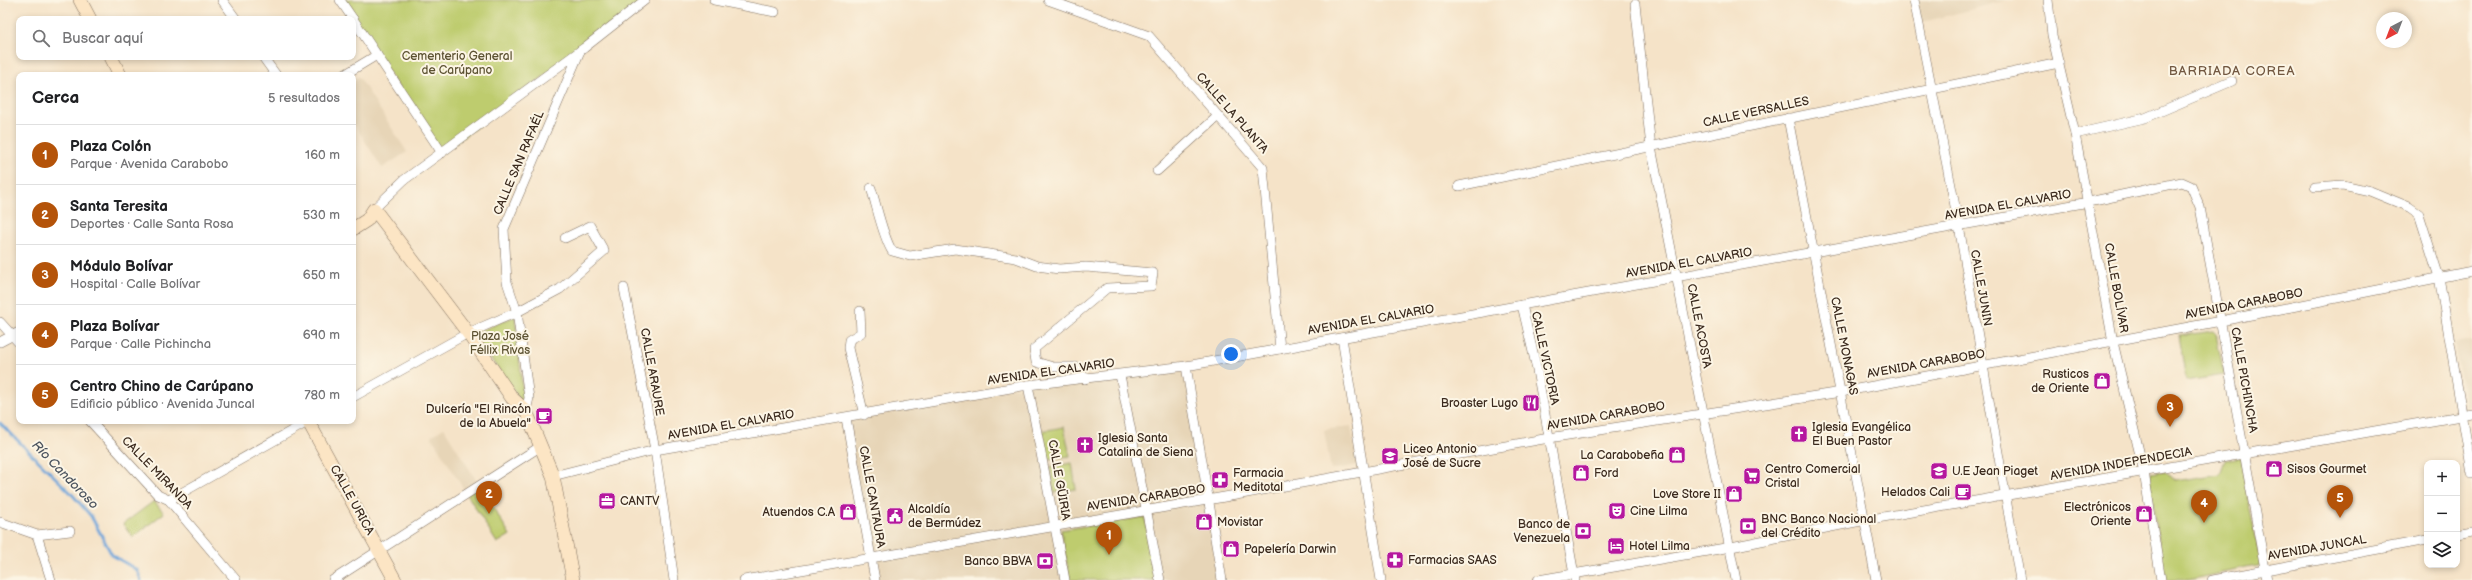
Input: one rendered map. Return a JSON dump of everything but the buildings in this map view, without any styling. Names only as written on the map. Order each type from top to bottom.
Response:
[{"type":"main road","points":[[80,0],[88,16]]},
{"type":"main road","points":[[112,60],[118,72]]},
{"type":"main road","points":[[356,227],[367,220],[374,209],[468,333],[512,398],[526,411],[553,476],[573,580]]},
{"type":"main road","name":"CALLE URICA","points":[[310,424],[395,580]]},
{"type":"street","points":[[222,0],[234,16]]},
{"type":"street","points":[[340,0],[351,16]]},
{"type":"street","name":"CALLE SAN RAFAÉL","points":[[374,209],[404,180],[580,51],[645,0]]},
{"type":"street","points":[[714,0],[775,12]]},
{"type":"street","name":"CALLE LA PLANTA","points":[[1048,0],[1149,36],[1263,168],[1280,349]]},
{"type":"street","name":"CALLE JUNIN","points":[[1914,0],[1959,226],[2020,580]]},
{"type":"street","name":"CALLE BOLÍVAR","points":[[2048,0],[2052,35],[2089,202],[2113,342],[2144,472],[2161,580]]},
{"type":"street","name":"CALLE ACOSTA","points":[[1635,4],[1651,147],[1731,548],[1736,580]]},
{"type":"street","points":[[356,24],[442,153]]},
{"type":"street","name":"CALLE SAN RAFAÉL","points":[[526,411],[529,398],[517,312],[506,282],[504,229],[580,51]]},
{"type":"street","points":[[349,72],[377,55]]},
{"type":"street","points":[[265,60],[274,72]]},
{"type":"street","name":"CALLE VERSALLES","points":[[1459,186],[2059,63]]},
{"type":"street","points":[[2075,134],[2145,118],[2232,81]]},
{"type":"street","points":[[1157,171],[1218,116]]},
{"type":"street","name":"CALLE MONAGAS","points":[[1788,118],[1812,252],[1866,520],[1876,580]]},
{"type":"street","name":"AVENIDA EL CALVARIO","points":[[553,476],[654,450],[864,415],[1028,385],[1186,366],[2089,202],[2182,182],[2191,186]]},
{"type":"street","points":[[2316,187],[2343,185],[2370,191],[2408,207],[2418,214],[2439,277],[2472,473]]},
{"type":"street","name":"CALLE PICHINCHA","points":[[2191,186],[2200,207],[2267,580]]},
{"type":"street","points":[[871,188],[882,220],[886,242],[892,252],[910,256],[955,249],[1016,258],[1044,267],[1086,267],[1153,273],[1151,286],[1107,288],[1034,349],[1036,362],[1053,367],[1077,367],[1085,379]]},
{"type":"street","points":[[356,395],[468,333],[517,312],[560,289],[604,251],[590,226],[565,238]]},
{"type":"street","name":"AVENIDA CARABOBO","points":[[744,580],[871,559],[1147,509],[1209,500],[1549,438],[1703,412],[1841,392],[2113,342],[2472,271]]},
{"type":"street","name":"CALLE ARAURE","points":[[624,288],[654,450],[674,580]]},
{"type":"street","name":"CALLE VICTORIA","points":[[1522,305],[1575,577]]},
{"type":"street","points":[[860,310],[861,333],[849,340],[848,348],[864,415]]},
{"type":"street","points":[[0,322],[15,333],[0,342]]},
{"type":"street","points":[[1342,338],[1381,580]]},
{"type":"street","points":[[1186,366],[1222,580]]},
{"type":"street","points":[[1120,375],[1160,580]]},
{"type":"street","name":"CALLE GÜIRIA","points":[[1028,385],[1065,580]]},
{"type":"street","name":"AVENIDA INDEPENDECIA","points":[[1538,580],[1575,577],[1731,548],[1866,520],[2006,497],[2472,414]]},
{"type":"street","name":"CALLE CANTAURA","points":[[846,418],[875,580]]},
{"type":"street","name":"CALLE MIRANDA","points":[[93,424],[158,495],[169,500],[236,580]]},
{"type":"street","points":[[169,500],[303,424]]},
{"type":"street","points":[[333,580],[541,446]]},
{"type":"street","points":[[0,522],[37,535],[70,531]]},
{"type":"street","points":[[2460,534],[2472,532]]},
{"type":"street","points":[[37,535],[51,580]]},
{"type":"street","name":"AVENIDA JUNCAL","points":[[2212,580],[2424,541]]},
{"type":"shaded area","points":[[1914,0],[2007,0],[1919,23]]},
{"type":"shaded area","points":[[359,77],[407,152],[382,168],[356,127],[356,79]]},
{"type":"shaded area","points":[[2472,341],[2472,405],[2466,406],[2454,344]]},
{"type":"shaded area","points":[[1186,366],[1222,580],[875,580],[846,418],[1028,385]]},
{"type":"shaded area","points":[[1351,426],[1358,465],[1331,470],[1324,430]]},
{"type":"shaded area","points":[[444,428],[510,535],[497,543],[431,436]]},
{"type":"green space","name":"Cementerio General de Carúpano","points":[[340,0],[645,0],[442,153],[356,24],[356,16],[351,16]]},
{"type":"green space","name":"Plaza José Féllix Rivas","points":[[515,316],[524,405],[473,334]]},
{"type":"green space","points":[[2213,331],[2216,334],[2224,375],[2186,381],[2179,336]]},
{"type":"green space","points":[[1064,427],[1070,456],[1047,459],[1042,431]]},
{"type":"green space","points":[[2240,457],[2261,565],[2187,580],[2163,580],[2149,473],[2166,471],[2175,481],[2220,474],[2225,460]]},
{"type":"green space","points":[[1072,463],[1076,489],[1054,492],[1050,467]]},
{"type":"green space","points":[[480,486],[510,535],[497,543],[467,494]]},
{"type":"green space","points":[[154,501],[164,513],[133,537],[123,524]]},
{"type":"green space","points":[[1145,517],[1156,580],[1070,580],[1061,530]]},
{"type":"waterway","name":"Río Candoroso","points":[[0,423],[70,492],[91,516],[112,555],[137,570],[141,580]]},
{"type":"place","name":"Rusticos de Oriente","points":[[2102,381]]},
{"type":"place","name":"Broaster Lugo","points":[[1531,403]]},
{"type":"place","name":"Dulcería \"El Rincón de la Abuela\"","points":[[544,416]]},
{"type":"place","name":"Módulo Bolívar","points":[[2170,427]]},
{"type":"place","name":"Iglesia Evangélica El Buen Pastor","points":[[1799,434]]},
{"type":"place","name":"Iglesia Santa Catalina de Siena","points":[[1085,445]]},
{"type":"place","name":"La Carabobeña","points":[[1677,455]]},
{"type":"place","name":"Liceo Antonio José de Sucre","points":[[1390,456]]},
{"type":"place","name":"Sisos Gourmet","points":[[2274,469]]},
{"type":"place","name":"U.E Jean Piaget","points":[[1939,471]]},
{"type":"place","name":"Ford","points":[[1581,473]]},
{"type":"place","name":"Centro Comercial Cristal","points":[[1752,476]]},
{"type":"place","name":"Farmacia Meditotal","points":[[1220,480]]},
{"type":"place","name":"Helados Cali","points":[[1963,492]]},
{"type":"place","name":"Love Store II","points":[[1734,494]]},
{"type":"place","name":"CANTV","points":[[607,501]]},
{"type":"place","name":"Cine Lilma","points":[[1617,511]]},
{"type":"place","name":"Atuendos C.A","points":[[848,512]]},
{"type":"place","name":"Santa Teresita","points":[[489,514]]},
{"type":"place","name":"Electrónicos Oriente","points":[[2144,514]]},
{"type":"place","name":"Alcaldía de Bermúdez","points":[[895,516]]},
{"type":"place","name":"Centro Chino de Carúpano","points":[[2340,518]]},
{"type":"place","name":"Movistar","points":[[1204,522]]},
{"type":"place","name":"Plaza Bolívar","points":[[2204,523]]},
{"type":"place","name":"BNC Banco Nacional del Crédito","points":[[1748,526]]},
{"type":"place","name":"Banco de Venezuela","points":[[1583,531]]},
{"type":"place","name":"Hotel Lilma","points":[[1616,546]]},
{"type":"place","name":"Papelería Darwin","points":[[1231,549]]},
{"type":"place","name":"Plaza Colón","points":[[1109,555]]},
{"type":"place","name":"Farmacias SAAS","points":[[1395,560]]},
{"type":"place","name":"Banco BBVA","points":[[1045,561]]},
{"type":"district","name":"BARRIADA COREA","points":[[2232,71]]}]
